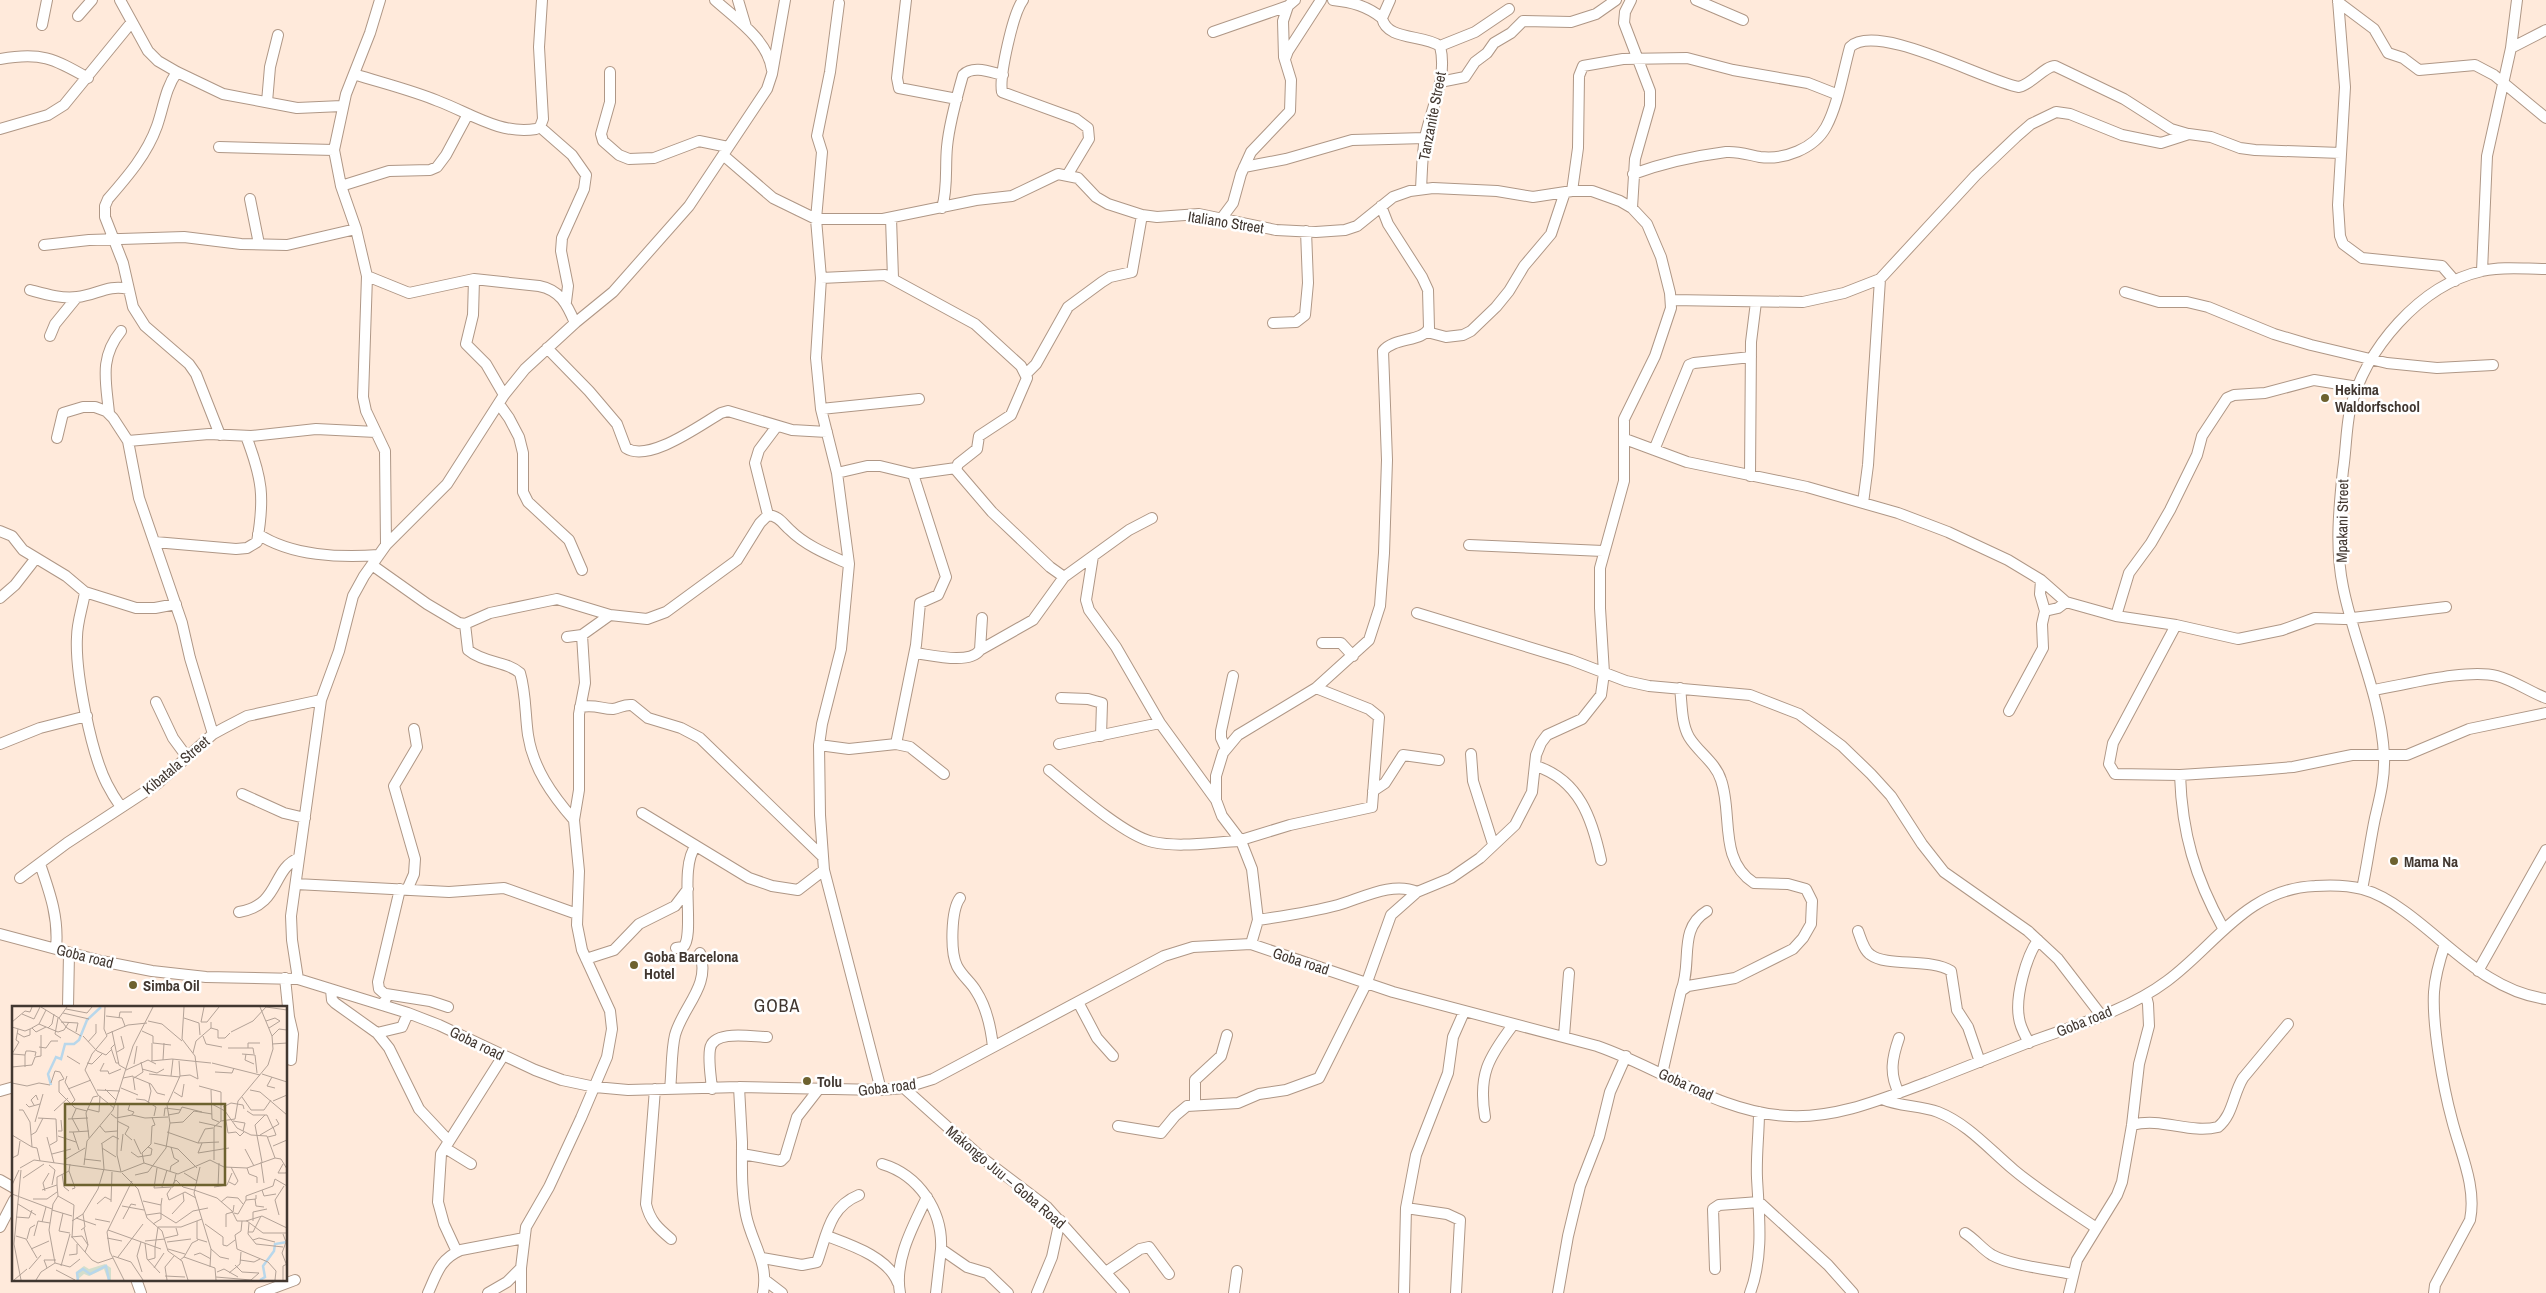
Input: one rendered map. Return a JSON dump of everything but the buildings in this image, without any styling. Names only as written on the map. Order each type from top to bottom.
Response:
[{"type":"street","points":[[42,25],[47,0]]},
{"type":"street","points":[[78,16],[92,0]]},
{"type":"street","points":[[120,0],[131,24],[153,56],[177,72],[223,94],[297,108],[342,106]]},
{"type":"street","points":[[380,0],[342,106],[334,150],[341,186],[356,229],[367,276],[363,397],[366,410],[385,451],[386,545]]},
{"type":"street","points":[[540,127],[542,119],[539,47],[542,0]]},
{"type":"street","points":[[715,0],[746,28],[766,52],[771,62],[772,74]]},
{"type":"street","points":[[738,0],[746,28]]},
{"type":"street","points":[[298,979],[292,940],[291,916],[321,700],[339,651],[353,596],[386,545],[447,484],[504,395],[547,348],[614,292],[690,206],[764,95],[772,74],[785,0]]},
{"type":"street","points":[[906,0],[902,54],[897,78],[899,88],[958,99]]},
{"type":"street","points":[[610,72],[610,102],[601,134],[603,141],[619,155],[629,159],[654,158],[699,141],[726,151],[773,198],[816,219],[891,218],[976,200],[1017,194],[1049,177],[1058,174],[1068,174],[1089,139],[1088,128],[1076,119],[1004,95],[1001,88],[1015,13],[1022,0]]},
{"type":"street","points":[[1285,60],[1288,51],[1321,0]]},
{"type":"street","points":[[1333,0],[1359,5],[1372,10],[1382,18],[1384,25],[1389,31],[1432,41],[1440,46],[1475,32],[1509,9]]},
{"type":"street","points":[[1382,18],[1390,0]]},
{"type":"street","points":[[1440,82],[1465,77],[1475,62],[1487,53],[1494,43],[1511,33],[1523,21],[1571,22],[1596,14],[1616,0]]},
{"type":"street","points":[[1118,1126],[1161,1134],[1175,1116],[1187,1106],[1238,1102],[1259,1094],[1286,1090],[1319,1078],[1367,982],[1391,915],[1417,892],[1451,878],[1480,858],[1515,825],[1523,813],[1532,792],[1536,755],[1547,735],[1582,719],[1592,710],[1601,695],[1604,673],[1600,608],[1600,568],[1603,551],[1624,482],[1624,419],[1655,356],[1667,324],[1671,300],[1658,246],[1647,224],[1632,208],[1633,174],[1640,137],[1650,106],[1650,91],[1624,23],[1625,12],[1631,0]]},
{"type":"street","points":[[1696,0],[1742,20]]},
{"type":"street","points":[[2482,271],[2487,156],[2511,48],[2517,0]]},
{"type":"street","points":[[2338,1],[2374,29],[2388,52],[2403,58],[2419,70],[2476,65],[2484,68],[2546,118]]},
{"type":"street","points":[[2338,1],[2345,87],[2338,205],[2340,236],[2343,244],[2362,258],[2442,266],[2455,281]]},
{"type":"street","points":[[839,3],[830,72],[817,136],[822,152],[816,219],[821,278],[816,358],[821,409],[836,473],[849,564],[843,641],[822,724],[819,745],[823,857],[824,870],[881,1090]]},
{"type":"street","points":[[1221,219],[1238,192],[1244,167],[1251,152],[1290,111],[1292,80],[1285,60],[1283,21],[1291,3]]},
{"type":"street","points":[[1213,32],[1291,3]]},
{"type":"street","points":[[0,129],[55,112],[72,98],[131,24]]},
{"type":"street","points":[[2511,48],[2546,30]]},
{"type":"street","points":[[267,102],[270,67],[278,35]]},
{"type":"street","points":[[1633,174],[1677,160],[1727,152],[1769,158],[1789,154],[1816,140],[1825,129],[1832,114],[1850,47],[1854,44],[1868,41],[1909,46],[2019,87],[2034,81],[2050,66],[2055,66],[2124,99],[2171,129],[2211,137],[2240,148],[2254,150],[2341,153]]},
{"type":"street","name":"Tanzanite Street","points":[[1421,189],[1425,138],[1440,82],[1442,63],[1440,46]]},
{"type":"street","points":[[0,59],[19,56],[51,58],[88,78]]},
{"type":"street","points":[[1216,800],[1216,776],[1226,749],[1238,735],[1316,688],[1354,656],[1369,640],[1380,606],[1384,553],[1387,460],[1383,350],[1390,344],[1427,332],[1446,337],[1458,337],[1470,331],[1509,292],[1524,266],[1551,234],[1568,192],[1578,148],[1579,71],[1583,66],[1623,59],[1680,58],[1705,61],[1733,70],[1808,83],[1836,94]]},
{"type":"street","points":[[942,208],[946,192],[947,146],[963,75],[966,72],[980,70],[1003,75]]},
{"type":"street","points":[[177,72],[165,92],[158,125],[145,154],[104,206],[107,228],[123,263],[133,307],[145,326],[189,364],[196,374],[220,435]]},
{"type":"street","points":[[354,74],[437,100],[480,121],[501,127],[523,130],[540,127]]},
{"type":"street","points":[[1671,300],[1803,302],[1844,293],[1880,280],[1983,169],[2016,137],[2047,115],[2062,112],[2122,135],[2161,143],[2189,134]]},
{"type":"street","points":[[341,186],[389,171],[430,170],[437,167],[446,156],[468,114]]},
{"type":"street","points":[[540,127],[565,148],[586,176],[584,189],[560,245],[568,286],[566,302]]},
{"type":"street","points":[[1244,167],[1286,159],[1352,140],[1425,138]]},
{"type":"street","points":[[219,147],[334,150]]},
{"type":"street","name":"Italiano Street","points":[[1068,174],[1078,178],[1096,197],[1108,204],[1142,215],[1157,217],[1200,214],[1276,230],[1345,230],[1357,226],[1393,197],[1421,189],[1497,191],[1532,197],[1568,192],[1599,192],[1632,208]]},
{"type":"street","points":[[250,199],[259,244]]},
{"type":"street","points":[[1381,206],[1388,224],[1422,277],[1428,290],[1429,328],[1427,332]]},
{"type":"street","points":[[1026,374],[1036,364],[1068,308],[1110,277],[1132,272],[1142,215]]},
{"type":"street","points":[[891,218],[893,278]]},
{"type":"street","points":[[44,245],[193,237],[287,246],[356,229]]},
{"type":"street","points":[[1274,323],[1296,322],[1305,316],[1308,283],[1306,231]]},
{"type":"street","name":"Mpakani Street","points":[[2362,889],[2384,784],[2384,754],[2373,690],[2342,587],[2338,546],[2340,501],[2350,410],[2358,387],[2372,360],[2398,324],[2437,289],[2482,271],[2503,268],[2546,269]]},
{"type":"street","points":[[821,278],[886,275],[893,278],[979,327],[1024,368],[1026,374],[1026,382],[1011,415],[979,436],[978,449],[958,464],[956,468],[913,474],[880,466],[867,466],[836,473]]},
{"type":"street","points":[[367,276],[409,292],[474,278],[544,287],[553,291],[566,302],[575,323]]},
{"type":"street","points":[[474,278],[474,306],[466,344],[486,364],[504,395]]},
{"type":"street","points":[[1863,502],[1868,464],[1880,280]]},
{"type":"street","points":[[30,290],[59,297],[77,297],[107,288],[128,289]]},
{"type":"street","points":[[2125,292],[2159,302],[2187,302],[2208,307],[2274,334],[2310,346],[2372,360],[2412,367],[2437,368],[2493,365]]},
{"type":"street","points":[[50,336],[55,324],[77,297]]},
{"type":"street","points":[[1750,476],[1751,357],[1756,302]]},
{"type":"street","points":[[108,413],[106,358],[112,342],[121,331]]},
{"type":"street","points":[[547,348],[589,391],[617,424],[626,448],[629,450],[642,452],[662,446],[684,436],[721,413],[728,412],[736,412],[778,426],[804,431],[827,432]]},
{"type":"street","points":[[1654,450],[1689,365],[1751,357]]},
{"type":"street","points":[[2116,616],[2129,573],[2151,543],[2170,510],[2197,455],[2202,436],[2227,398],[2234,395],[2265,393],[2314,380],[2358,387]]},
{"type":"street","points":[[821,409],[919,399]]},
{"type":"street","points":[[498,404],[510,418],[519,437],[523,452],[524,492],[528,502],[569,540],[582,570]]},
{"type":"street","points":[[57,438],[62,413],[66,410],[95,407],[108,413],[128,441],[139,498],[176,604],[213,734]]},
{"type":"street","points":[[768,515],[756,468],[756,456],[778,426]]},
{"type":"street","points":[[128,441],[220,435],[246,436],[316,429],[376,432]]},
{"type":"street","points":[[155,542],[242,548],[254,545],[262,514],[262,489],[246,436]]},
{"type":"street","points":[[1625,439],[1688,462],[1807,487],[1898,513],[2002,556],[2041,580],[2066,602],[2116,616],[2176,625],[2238,639],[2282,630],[2315,618],[2352,618],[2446,606]]},
{"type":"street","points":[[956,468],[957,472],[992,512],[1050,568],[1064,577]]},
{"type":"street","points":[[896,744],[915,653],[920,603],[938,595],[946,577],[913,474]]},
{"type":"street","points":[[768,515],[779,518],[792,532],[808,543],[849,564]]},
{"type":"street","points":[[372,565],[427,604],[453,620],[465,624],[490,613],[557,599],[610,615],[647,619],[666,612],[737,560],[760,523],[768,515]]},
{"type":"street","points":[[915,653],[965,658],[973,656],[980,650],[1033,620],[1064,577],[1129,530],[1152,518]]},
{"type":"street","points":[[0,531],[12,536],[23,550],[66,576],[85,592],[136,608],[155,608],[176,604]]},
{"type":"street","points":[[258,534],[276,545],[292,548],[356,557],[379,555]]},
{"type":"street","points":[[1470,545],[1603,551]]},
{"type":"street","points":[[1093,556],[1087,606],[1116,647],[1160,723],[1216,800],[1222,816],[1241,840],[1252,869],[1258,920],[1251,944]]},
{"type":"street","points":[[0,598],[15,585],[36,558]]},
{"type":"street","points":[[2009,711],[2042,648],[2042,624],[2045,611],[2040,594],[2041,580]]},
{"type":"street","points":[[85,592],[77,634],[76,654],[89,730],[106,783],[121,808]]},
{"type":"street","points":[[2045,611],[2058,608],[2066,602]]},
{"type":"street","points":[[1417,613],[1649,686],[1750,695],[1799,714],[1826,733],[1871,774],[1891,796],[1926,850],[1944,872],[2038,940],[2070,973],[2101,1015]]},
{"type":"street","points":[[567,637],[582,636],[610,615]]},
{"type":"street","points":[[980,650],[982,618]]},
{"type":"street","points":[[465,624],[466,647],[471,652],[495,663],[511,667],[520,673],[525,694],[530,748],[545,782],[556,800],[574,820]]},
{"type":"street","points":[[2176,625],[2117,736],[2111,752],[2110,764],[2115,774],[2122,776],[2180,775],[2293,767],[2352,755],[2412,754],[2468,729],[2546,713]]},
{"type":"street","points":[[521,1293],[521,1268],[526,1227],[533,1211],[549,1187],[595,1087],[607,1057],[612,1021],[602,992],[586,959],[579,936],[577,914],[579,870],[574,820],[579,790],[578,729],[586,665],[582,636]]},
{"type":"street","points":[[1322,643],[1341,643],[1354,656]]},
{"type":"street","points":[[2373,690],[2451,677],[2486,674],[2497,676],[2546,698]]},
{"type":"street","points":[[1226,749],[1220,738],[1220,731],[1233,676]]},
{"type":"street","points":[[1049,770],[1126,829],[1152,842],[1174,844],[1241,840],[1290,825],[1369,809],[1372,807],[1379,717],[1369,709],[1316,688]]},
{"type":"street","points":[[1680,688],[1684,722],[1688,735],[1721,779],[1729,843],[1738,866],[1754,882],[1788,884],[1806,889],[1812,901],[1813,913],[1809,929],[1793,949],[1735,978],[1688,986],[1681,990]]},
{"type":"street","points":[[1061,698],[1094,700],[1102,703],[1101,736]]},
{"type":"street","name":"Kibatala Street","points":[[20,878],[157,784],[213,734],[247,716],[321,700]]},
{"type":"street","points":[[156,702],[173,738],[187,757]]},
{"type":"street","points":[[580,707],[598,705],[612,709],[625,704],[632,705],[648,718],[681,728],[700,738],[823,857]]},
{"type":"street","points":[[0,744],[40,728],[88,716]]},
{"type":"street","points":[[1059,744],[1160,723]]},
{"type":"street","points":[[414,729],[417,747],[394,786],[415,859],[414,874],[404,889],[378,982],[379,989],[386,994],[430,1001],[448,1007]]},
{"type":"street","points":[[819,745],[849,749],[896,744],[910,747],[944,774]]},
{"type":"street","points":[[1471,754],[1473,781],[1493,844]]},
{"type":"street","points":[[1373,791],[1385,783],[1404,755],[1439,760]]},
{"type":"street","points":[[1536,766],[1560,777],[1577,797],[1591,822],[1601,860]]},
{"type":"street","points":[[2180,775],[2181,807],[2194,864],[2223,928]]},
{"type":"street","points":[[242,794],[284,813],[305,818]]},
{"type":"street","points":[[642,813],[749,878],[782,888],[798,890],[824,870]]},
{"type":"street","points":[[676,948],[683,947],[688,940],[690,854],[696,846]]},
{"type":"street","points":[[2478,971],[2546,850]]},
{"type":"street","points":[[240,912],[257,906],[272,894],[284,867],[299,858]]},
{"type":"street","points":[[40,864],[55,907],[58,930],[56,949]]},
{"type":"street","points":[[296,884],[449,892],[504,888],[577,914]]},
{"type":"street","name":"Goba road","points":[[0,934],[152,971],[206,976],[298,979],[408,1013],[439,1025],[503,1056],[562,1080],[595,1087],[655,1089],[739,1087],[881,1090],[904,1088],[932,1079],[1164,956],[1193,947],[1251,944],[1464,1012],[1564,1036],[1626,1056],[1714,1097],[1759,1112],[1790,1116],[1827,1114],[1899,1093],[2146,996],[2194,960],[2223,928],[2261,900],[2287,891],[2313,886],[2362,889],[2395,905],[2478,971],[2514,991],[2546,999]]},
{"type":"street","points":[[1258,920],[1338,905],[1401,888],[1417,892]]},
{"type":"street","points":[[586,959],[614,950],[639,924],[675,906],[688,889]]},
{"type":"street","points":[[960,898],[953,911],[955,960],[982,1002],[992,1031],[994,1047]]},
{"type":"street","points":[[1662,1074],[1681,990],[1687,972],[1687,937],[1700,915],[1708,911]]},
{"type":"street","points":[[1858,932],[1867,952],[1874,957],[1919,963],[1950,971],[1957,1010],[1968,1026],[1980,1062]]},
{"type":"street","points":[[2029,1043],[2020,1023],[2019,1008],[2026,962],[2038,940]]},
{"type":"street","points":[[2434,1293],[2435,1285],[2470,1220],[2472,1209],[2468,1176],[2445,1095],[2434,1002],[2436,978],[2445,944]]},
{"type":"street","points":[[68,1006],[69,952]]},
{"type":"street","points":[[670,1089],[675,1037],[702,982],[704,971],[700,953]]},
{"type":"street","points":[[1564,1036],[1569,973]]},
{"type":"street","points":[[286,978],[287,1006]]},
{"type":"street","points":[[331,990],[332,1000],[335,1003],[377,1033],[389,1048],[419,1109],[447,1145],[471,1164]]},
{"type":"street","points":[[383,1006],[388,998],[386,994]]},
{"type":"street","points":[[2069,1293],[2072,1274],[2077,1260],[2095,1227],[2117,1196],[2122,1182],[2132,1125],[2139,1064],[2149,1026],[2146,996]]},
{"type":"street","points":[[1078,1002],[1097,1038],[1113,1056]]},
{"type":"street","points":[[1404,1293],[1406,1208],[1416,1155],[1448,1074],[1453,1037],[1464,1012]]},
{"type":"street","points":[[377,1033],[402,1027],[408,1013]]},
{"type":"street","points":[[288,1017],[293,1034],[291,1060]]},
{"type":"street","points":[[2132,1125],[2152,1121],[2188,1128],[2218,1127],[2228,1114],[2237,1087],[2243,1078],[2288,1024]]},
{"type":"street","points":[[1485,1117],[1482,1099],[1484,1074],[1495,1049],[1513,1025]]},
{"type":"street","points":[[1195,1104],[1196,1080],[1221,1056],[1227,1035]]},
{"type":"street","points":[[712,1089],[710,1048],[714,1041],[722,1036],[767,1037]]},
{"type":"street","points":[[1899,1038],[1892,1066],[1894,1083],[1899,1093]]},
{"type":"street","points":[[457,1252],[444,1224],[438,1202],[439,1161],[503,1056]]},
{"type":"street","points":[[1558,1293],[1568,1236],[1580,1186],[1600,1137],[1610,1092],[1626,1056]]},
{"type":"street","points":[[739,1087],[742,1154],[740,1177],[746,1216],[762,1258],[765,1280],[763,1293]]},
{"type":"street","name":"Makongo Juu – Goba Road","points":[[904,1088],[981,1157],[1047,1207],[1124,1293]]},
{"type":"street","points":[[655,1089],[646,1204],[654,1224],[671,1239]]},
{"type":"street","points":[[742,1154],[782,1161],[785,1157],[797,1117],[818,1090]]},
{"type":"street","points":[[1882,1099],[1902,1106],[1937,1111],[1955,1121],[1975,1135],[2030,1182],[2095,1227]]},
{"type":"street","points":[[1750,1293],[1758,1262],[1759,1202],[1757,1176],[1759,1112]]},
{"type":"street","points":[[882,1164],[921,1187],[939,1221],[942,1232],[936,1293]]},
{"type":"street","points":[[0,1180],[12,1187]]},
{"type":"street","points":[[762,1258],[802,1265],[817,1262],[831,1219],[836,1210],[850,1199],[859,1195]]},
{"type":"street","points":[[899,1288],[902,1256],[927,1197]]},
{"type":"street","points":[[1715,1269],[1713,1208],[1719,1205],[1759,1202],[1828,1265],[1853,1293]]},
{"type":"street","points":[[0,1227],[12,1204]]},
{"type":"street","points":[[1406,1208],[1447,1214],[1460,1220],[1456,1293]]},
{"type":"street","points":[[1037,1293],[1052,1257],[1060,1220]]},
{"type":"street","points":[[1965,1233],[1975,1239],[1988,1252],[2000,1258],[2072,1274]]},
{"type":"street","points":[[826,1236],[847,1244],[877,1260],[891,1271],[899,1288]]},
{"type":"street","points":[[428,1293],[443,1260],[457,1252],[524,1238]]},
{"type":"street","points":[[1106,1272],[1140,1249],[1149,1247],[1169,1274]]},
{"type":"street","points":[[941,1249],[967,1267],[987,1273],[1008,1293]]},
{"type":"street","points":[[488,1293],[507,1282],[521,1268]]},
{"type":"street","points":[[1234,1293],[1237,1270]]},
{"type":"street","points":[[136,1280],[141,1293]]},
{"type":"street","points":[[260,1293],[295,1280]]},
{"type":"street","points":[[765,1280],[782,1293]]},
{"type":"place","name":"Hekima Waldorfschool","points":[[2325,398]]},
{"type":"place","name":"Mama Na","points":[[2394,861]]},
{"type":"place","name":"Goba Barcelona Hotel","points":[[634,965]]},
{"type":"place","name":"Simba Oil","points":[[133,985]]},
{"type":"place","name":"Tolu","points":[[807,1081]]},
{"type":"district","name":"GOBA","points":[[777,1005]]}]
